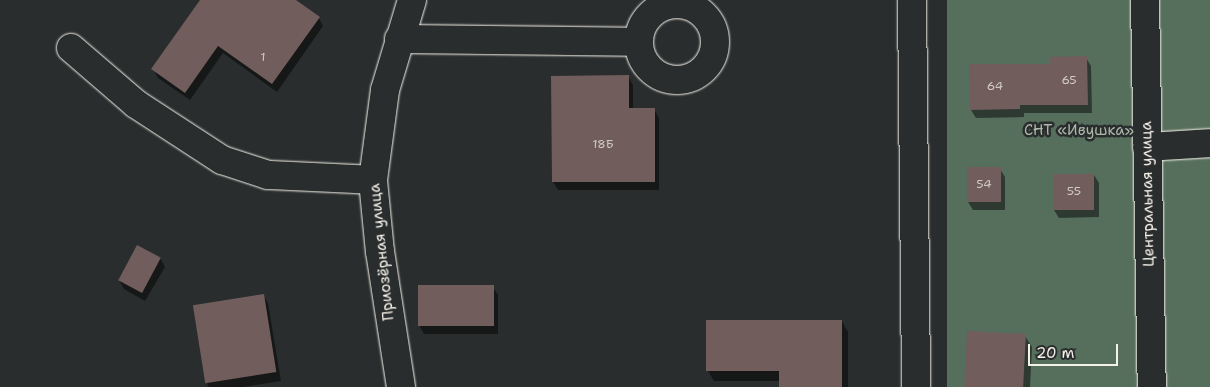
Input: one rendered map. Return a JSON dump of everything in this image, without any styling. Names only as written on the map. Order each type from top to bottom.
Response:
[{"type":"street","name":"Приозёрная улица","points":[[400,387],[380,252],[373,180],[384,90],[412,0]]},
{"type":"street","points":[[912,0],[916,387]]},
{"type":"street","name":"Центральная улица","points":[[1145,0],[1152,387]]},
{"type":"street","points":[[399,39],[639,42]]},
{"type":"street","points":[[71,48],[136,104],[222,160],[268,175],[373,180]]},
{"type":"street","points":[[1147,147],[1210,143]]},
{"type":"green space","name":"СНТ «Ивушка»","points":[[947,0],[1210,0],[1210,387],[947,387]]},
{"type":"building","points":[[200,0],[296,0],[320,17],[272,84],[218,46],[185,93],[151,69]]},
{"type":"building","points":[[1087,56],[1088,105],[1020,105],[1020,109],[970,110],[969,64],[1050,64],[1050,57]]},
{"type":"building","points":[[629,75],[629,108],[655,108],[655,182],[552,182],[551,76]]},
{"type":"building","points":[[967,167],[1001,167],[1001,202],[967,202]]},
{"type":"building","points":[[1053,174],[1094,174],[1094,210],[1053,210]]},
{"type":"building","points":[[137,245],[161,258],[142,293],[118,280]]},
{"type":"building","points":[[418,285],[494,285],[494,326],[418,326]]},
{"type":"building","points":[[264,294],[276,372],[205,383],[193,305]]},
{"type":"building","points":[[706,320],[842,320],[842,387],[779,387],[779,371],[706,371]]},
{"type":"building","points":[[967,331],[1026,334],[1023,387],[964,387]]}]
